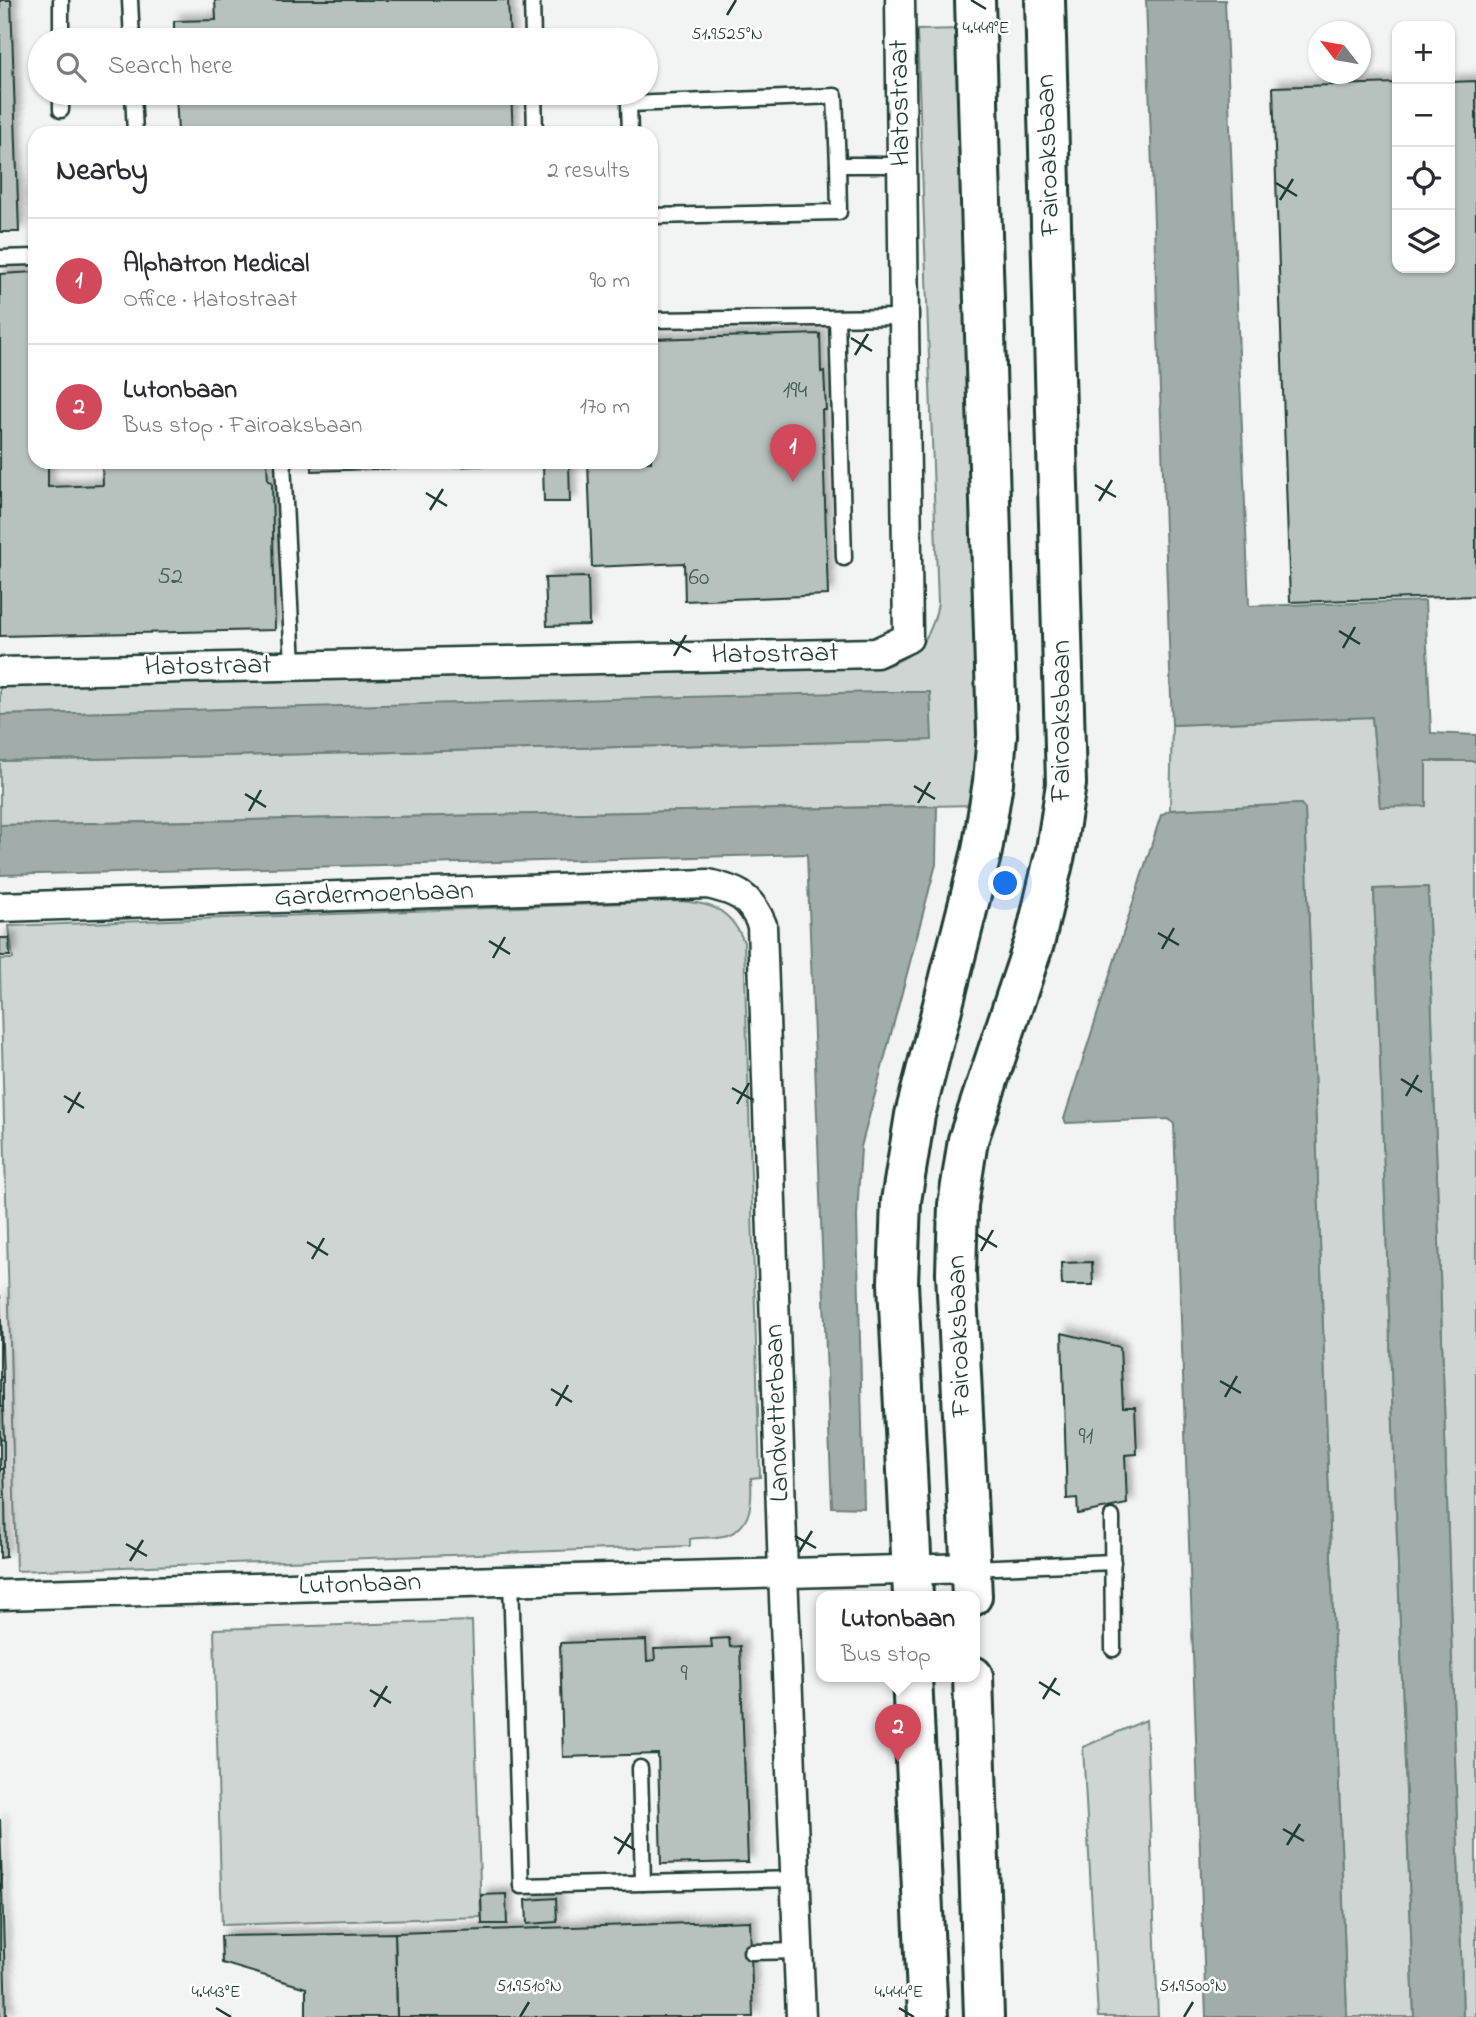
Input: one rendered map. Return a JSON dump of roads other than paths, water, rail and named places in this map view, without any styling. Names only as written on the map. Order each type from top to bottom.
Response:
[{"type":"main road","name":"Fairoaksbaan","points":[[913,1583],[898,1283],[901,1201],[915,1115],[982,851],[997,735],[975,0]]},
{"type":"main road","name":"Fairoaksbaan","points":[[972,1582],[957,1287],[958,1205],[968,1140],[1035,940],[1056,850],[1066,784],[1045,0]]},
{"type":"main road","points":[[912,1682],[928,2017]]},
{"type":"main road","points":[[973,1682],[984,2017]]},
{"type":"street","name":"Hatostraat","points":[[0,672],[876,653],[908,638],[900,0]]},
{"type":"street","name":"Gardermoenbaan","points":[[0,907],[708,884],[729,888],[746,897]]},
{"type":"street","name":"Landvetterbaan","points":[[746,897],[756,910],[762,925],[783,1573],[801,2017]]},
{"type":"street","name":"Lutonbaan","points":[[0,1595],[783,1573],[913,1583],[972,1582]]},
{"type":"lane","points":[[61,0],[61,28]]},
{"type":"lane","points":[[130,0],[131,28]]},
{"type":"lane","points":[[532,0],[533,28]]},
{"type":"lane","points":[[658,103],[835,96],[839,212],[658,216]]},
{"type":"lane","points":[[61,105],[61,110]]},
{"type":"lane","points":[[134,105],[135,126]]},
{"type":"lane","points":[[534,105],[535,126]]},
{"type":"lane","points":[[629,105],[630,126]]},
{"type":"lane","points":[[838,165],[902,165]]},
{"type":"lane","points":[[0,258],[28,257]]},
{"type":"lane","points":[[658,320],[904,317]]},
{"type":"lane","points":[[838,318],[844,558]]},
{"type":"lane","points":[[283,469],[293,665]]},
{"type":"lane","points":[[1112,1517],[1113,1649]]},
{"type":"lane","points":[[972,1582],[1113,1562]]},
{"type":"lane","points":[[511,1581],[521,1886],[796,1879]]},
{"type":"lane","points":[[639,1768],[643,1883]]},
{"type":"lane","points":[[751,1952],[800,1951]]},
{"type":"place","name":"Alphatron Medical","points":[[793,482]]},
{"type":"place","name":"Lutonbaan","points":[[898,1762]]}]
